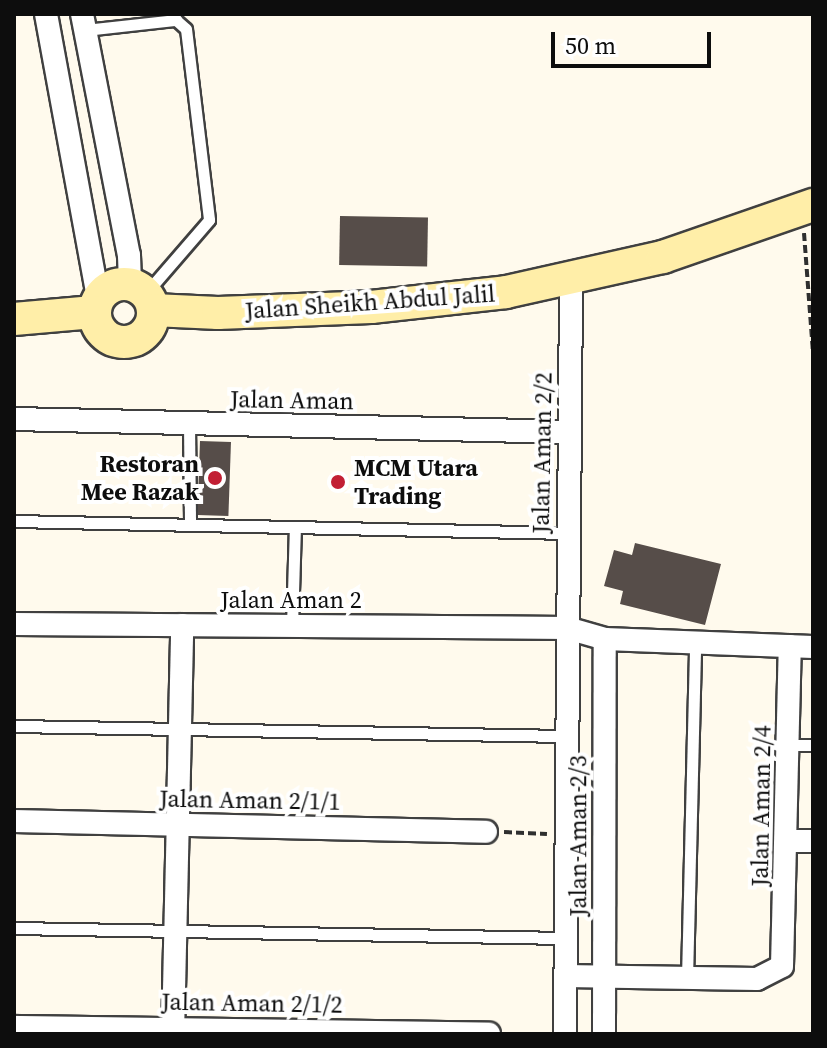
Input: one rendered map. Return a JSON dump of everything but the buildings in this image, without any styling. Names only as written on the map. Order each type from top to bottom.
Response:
[{"type":"street","points":[[46,14],[96,305],[107,337],[125,342],[149,328],[143,295],[129,255],[84,22]]},
{"type":"street","name":"Jalan Sheikh Abdul Jalil","points":[[143,295],[218,313],[371,307],[571,279],[677,253],[809,207]]},
{"type":"street","name":"Jalan Aman 2/2","points":[[565,1034],[571,279]]},
{"type":"street","points":[[14,319],[96,305],[112,285],[143,295]]},
{"type":"street","name":"Jalan Aman","points":[[14,419],[569,432]]},
{"type":"street","name":"Jalan Aman 2","points":[[14,624],[567,628],[605,639],[813,647]]},
{"type":"street","points":[[173,1031],[182,625]]},
{"type":"street","name":"Jalan Aman 2/3","points":[[604,1034],[605,639]]},
{"type":"street","name":"Jalan Aman 2/4","points":[[687,978],[757,979],[782,966],[790,646]]},
{"type":"street","name":"Jalan Aman 2/1/1","points":[[14,821],[486,832]]},
{"type":"street","points":[[787,841],[813,841]]},
{"type":"street","points":[[565,976],[687,978]]},
{"type":"street","name":"Jalan Aman 2/1/2","points":[[14,1027],[489,1034]]},
{"type":"lane","points":[[84,22],[176,20],[186,29],[209,220],[143,295]]},
{"type":"lane","points":[[189,424],[190,525]]},
{"type":"lane","points":[[14,521],[567,533]]},
{"type":"lane","points":[[292,626],[295,527]]},
{"type":"lane","points":[[687,978],[695,643]]},
{"type":"lane","points":[[14,726],[566,736]]},
{"type":"lane","points":[[788,745],[813,745]]},
{"type":"lane","points":[[14,928],[565,938]]},
{"type":"path","points":[[809,207],[805,298],[813,354]]},
{"type":"path","points":[[486,832],[566,835]]},
{"type":"place","name":"Restoran Mee Razak","points":[[215,478]]},
{"type":"place","name":"MCM Utara Trading","points":[[338,482]]}]
